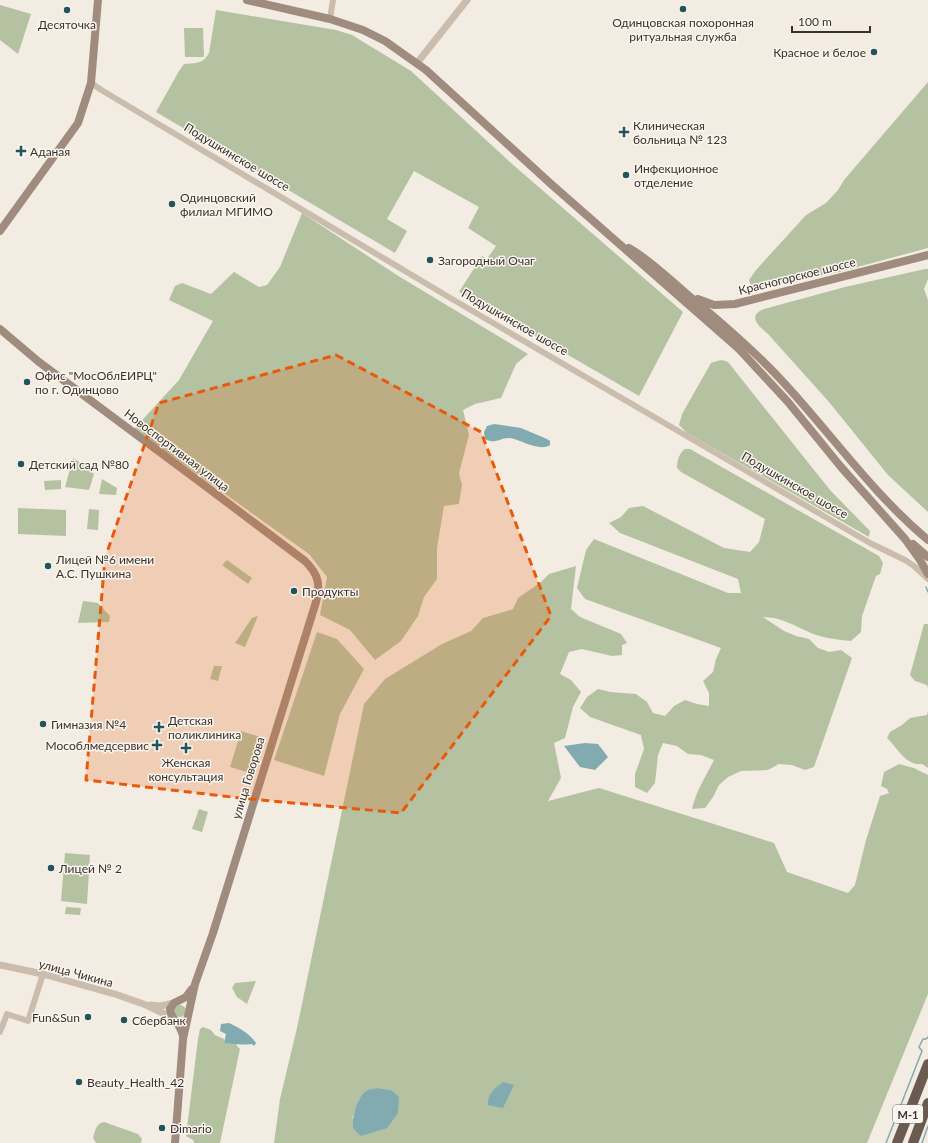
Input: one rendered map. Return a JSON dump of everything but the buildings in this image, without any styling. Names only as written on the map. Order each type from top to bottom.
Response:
[{"type":"highway","name":"М-1","points":[[897,1143],[928,1064]]},
{"type":"highway","name":"М-1","points":[[913,1143],[928,1103]]},
{"type":"main road","points":[[0,230],[78,123],[91,83],[98,0]]},
{"type":"main road","points":[[247,0],[347,24],[375,36],[417,63],[739,350],[788,402],[841,467],[910,544],[928,574]]},
{"type":"main road","points":[[614,240],[637,253],[731,330],[784,383],[860,471],[928,540]]},
{"type":"main road","name":"Красногорское шоссе","points":[[676,284],[694,297],[706,303],[731,305],[928,254]]},
{"type":"main road","name":"Новоспортивная улица","points":[[0,329],[8,338],[39,362],[298,556],[310,566],[317,578]]},
{"type":"main road","points":[[896,529],[928,557]]},
{"type":"main road","name":"улица Говорова","points":[[175,1143],[183,1039],[195,984],[316,602],[319,592],[317,578]]},
{"type":"main road","name":"улица Говорова","points":[[183,1039],[181,1028],[170,1012],[170,1009],[176,1002],[186,996],[195,984]]},
{"type":"main road","points":[[174,1018],[182,1020],[185,1019],[189,1012],[186,1004],[183,1002],[176,1002]]},
{"type":"street","points":[[330,19],[333,0]]},
{"type":"street","points":[[417,63],[467,0]]},
{"type":"street","name":"Подушкинское шоссе","points":[[91,83],[484,318],[864,539],[905,560],[928,579]]},
{"type":"street","name":"улица Чикина","points":[[0,965],[43,974],[146,1004],[160,1006],[176,1002]]},
{"type":"street","points":[[0,1032],[7,1014],[28,1021],[43,974]]},
{"type":"street","name":"улица Чикина","points":[[146,1004],[174,1018]]},
{"type":"highlighted area","points":[[336,355],[481,432],[551,616],[401,813],[240,798],[86,780],[105,558],[159,403]]},
{"type":"green space","points":[[0,5],[31,14],[18,54],[0,40]]},
{"type":"green space","points":[[216,10],[336,30],[352,35],[411,71],[511,163],[683,312],[639,396],[459,292],[482,256],[487,259],[496,246],[468,228],[479,207],[414,171],[387,219],[407,231],[395,253],[156,112],[184,64],[196,63],[207,57],[209,53]]},
{"type":"green space","points":[[184,28],[203,28],[204,57],[185,57]]},
{"type":"green space","points":[[928,82],[928,248],[839,272],[756,288],[751,286],[749,280],[756,270],[806,215],[826,203],[838,190],[844,180]]},
{"type":"green space","points":[[302,213],[400,277],[528,354],[516,364],[501,398],[475,404],[463,410],[469,435],[459,473],[462,485],[459,504],[444,506],[437,548],[437,579],[424,597],[418,616],[401,641],[375,660],[350,630],[320,615],[327,577],[309,554],[134,429],[179,380],[213,321],[169,300],[175,286],[182,283],[211,294],[234,272],[259,287],[267,285],[280,267]]},
{"type":"green space","points":[[928,269],[928,279],[924,289],[928,300],[928,512],[888,475],[829,402],[768,334],[758,325],[755,318],[759,312],[764,309],[845,287]]},
{"type":"green space","points":[[722,360],[728,362],[830,490],[870,531],[869,537],[687,433],[679,425],[682,414],[711,363]]},
{"type":"green space","points":[[685,449],[690,449],[879,556],[883,563],[880,574],[876,576],[862,616],[861,632],[851,641],[820,636],[782,620],[763,617],[784,631],[809,639],[818,648],[829,652],[841,650],[852,658],[814,767],[805,770],[792,765],[779,764],[768,770],[741,771],[728,777],[719,785],[705,808],[692,809],[699,790],[714,760],[701,755],[688,754],[677,746],[663,743],[658,755],[655,783],[647,793],[635,787],[635,774],[644,749],[641,735],[590,717],[580,708],[587,697],[598,689],[610,692],[636,694],[647,702],[653,713],[665,716],[674,706],[685,700],[709,706],[709,693],[703,681],[713,672],[716,659],[721,648],[585,599],[577,588],[586,550],[594,539],[728,593],[741,593],[738,579],[620,533],[609,523],[621,517],[629,508],[643,506],[724,548],[750,552],[759,542],[765,519],[681,472],[677,468],[677,463],[680,455]]},
{"type":"green space","points":[[73,458],[94,474],[89,490],[65,487]]},
{"type":"green space","points":[[102,479],[117,488],[116,495],[99,494]]},
{"type":"green space","points":[[61,480],[61,489],[45,490],[44,481]]},
{"type":"green space","points":[[18,508],[66,510],[66,536],[18,534]]},
{"type":"green space","points":[[89,509],[99,510],[98,530],[87,529]]},
{"type":"green space","points":[[227,560],[252,578],[248,584],[222,565]]},
{"type":"green space","points":[[576,566],[571,609],[580,617],[621,634],[627,643],[622,645],[622,655],[612,656],[582,649],[569,652],[560,674],[571,680],[581,692],[573,707],[565,738],[554,743],[561,778],[548,801],[599,788],[774,843],[787,872],[848,893],[855,885],[866,840],[880,796],[889,793],[887,789],[881,786],[884,772],[899,764],[914,768],[928,775],[928,994],[867,1143],[274,1143],[280,1099],[297,1028],[364,704],[385,679],[442,644],[471,631],[483,618],[513,609],[518,598],[541,582],[549,574]],"holes":[[[377,1088],[391,1090],[352,1119],[360,1099],[365,1093]]]},
{"type":"green space","points":[[83,601],[98,603],[110,616],[109,622],[78,623]]},
{"type":"green space","points":[[258,616],[245,647],[235,643],[252,618]]},
{"type":"green space","points":[[924,624],[928,624],[928,688],[927,685],[915,681],[910,675]]},
{"type":"green space","points":[[317,632],[337,639],[364,669],[340,714],[324,776],[274,760]]},
{"type":"green space","points":[[214,666],[222,666],[218,681],[210,679]]},
{"type":"green space","points":[[928,711],[928,768],[921,764],[916,764],[909,761],[887,738],[890,732],[910,718],[927,715]]},
{"type":"green space","points":[[241,731],[261,737],[250,773],[230,767]]},
{"type":"green space","points":[[199,809],[208,812],[202,832],[192,829]]},
{"type":"green space","points":[[65,853],[90,855],[87,904],[61,901]]},
{"type":"green space","points":[[66,907],[81,908],[80,915],[65,914]]},
{"type":"green space","points":[[256,981],[247,1004],[237,997],[232,988],[235,983]]},
{"type":"green space","points":[[182,1005],[185,1006],[185,1016],[178,1017],[175,1016],[174,1009],[175,1006]]},
{"type":"green space","points":[[203,1027],[211,1030],[215,1035],[224,1039],[224,1043],[237,1044],[240,1049],[220,1143],[194,1143],[193,1140],[186,1136],[198,1039],[200,1029]]},
{"type":"green space","points":[[104,1122],[138,1134],[142,1139],[141,1143],[96,1143],[93,1138],[95,1130],[99,1124]]},
{"type":"water","points":[[494,424],[521,428],[547,439],[550,441],[550,445],[541,447],[510,438],[489,441],[485,439],[484,432],[487,426]]},
{"type":"water","points":[[585,743],[598,744],[608,757],[595,770],[580,767],[564,746]]},
{"type":"water","points":[[229,1023],[248,1034],[256,1043],[254,1046],[252,1044],[224,1043],[226,1034],[220,1031],[221,1024]]},
{"type":"water","points":[[503,1082],[514,1085],[503,1108],[488,1105],[490,1094]]},
{"type":"water","points":[[377,1088],[391,1090],[399,1097],[398,1113],[387,1128],[361,1136],[353,1126],[355,1109],[362,1094],[368,1090]]},
{"type":"waterway","points":[[926,587],[928,592]]},
{"type":"waterway","points":[[886,1143],[922,1051],[919,1047],[923,1039],[928,1037]]},
{"type":"waterway","points":[[922,1143],[928,1126]]},
{"type":"place","name":"Одинцовская похоронная ритуальная служба","points":[[683,9]]},
{"type":"place","name":"Десяточка","points":[[67,10]]},
{"type":"place","name":"Красное и белое","points":[[874,52]]},
{"type":"place","name":"Клиническая больница № 123","points":[[624,132]]},
{"type":"place","name":"Аданая","points":[[21,151]]},
{"type":"place","name":"Инфекционное отделение","points":[[626,175]]},
{"type":"place","name":"Одинцовский филиал МГИМО","points":[[172,204]]},
{"type":"place","name":"Загородный Очаг","points":[[430,260]]},
{"type":"place","name":"Офис \"МосОблЕИРЦ\" по г. Одинцово","points":[[27,382]]},
{"type":"place","name":"Детский сад №80","points":[[21,464]]},
{"type":"place","name":"Лицей №6 имени А.С. Пушкина","points":[[48,566]]},
{"type":"place","name":"Продукты","points":[[294,591]]},
{"type":"place","name":"Гимназия №4","points":[[43,724]]},
{"type":"place","name":"Детская поликлиника","points":[[159,727]]},
{"type":"place","name":"Мособлмедсервис","points":[[157,745]]},
{"type":"place","name":"Женская консультация","points":[[186,748]]},
{"type":"place","name":"Лицей № 2","points":[[51,868]]},
{"type":"place","name":"Fun&Sun","points":[[88,1017]]},
{"type":"place","name":"Сбербанк","points":[[124,1020]]},
{"type":"place","name":"Beauty_Health_42","points":[[79,1082]]},
{"type":"place","name":"Dimario","points":[[162,1128]]}]
